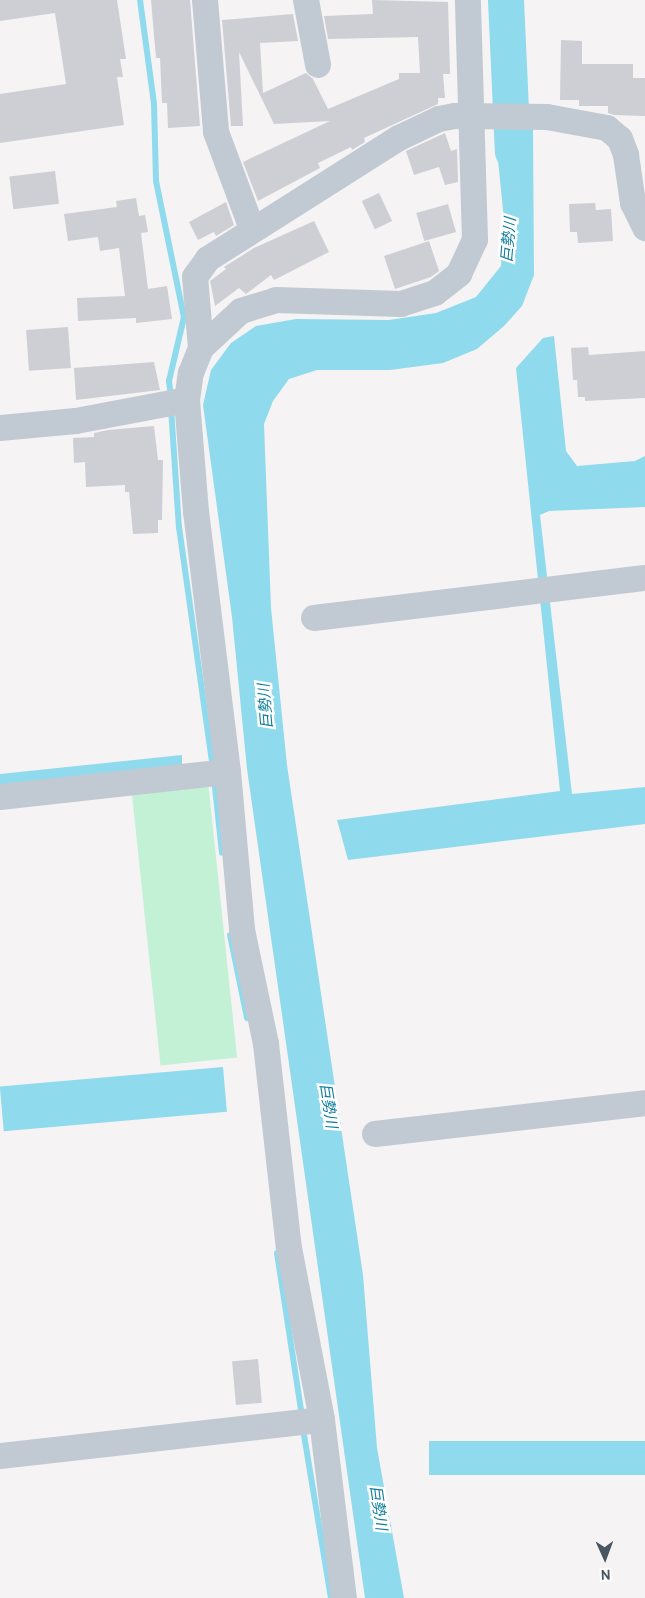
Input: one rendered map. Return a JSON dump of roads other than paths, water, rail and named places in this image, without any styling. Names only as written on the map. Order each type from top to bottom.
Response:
[{"type":"street","points":[[205,0],[216,132],[252,229]]},
{"type":"street","points":[[306,0],[318,65]]},
{"type":"street","points":[[201,348],[241,311],[276,300],[401,304],[435,293],[459,274],[475,240],[468,0]]},
{"type":"street","points":[[344,1598],[322,1420],[289,1248],[266,1044],[242,930],[219,773],[196,512],[176,402],[192,373],[201,348],[196,277],[208,259],[252,229],[317,193],[399,138],[439,119],[547,117],[607,128],[620,139],[626,155],[633,204],[645,226]]},
{"type":"street","points":[[0,428],[76,421],[176,402]]},
{"type":"street","points":[[314,618],[543,588],[645,578]]},
{"type":"street","points":[[0,797],[219,773]]},
{"type":"street","points":[[375,1134],[645,1103]]},
{"type":"street","points":[[0,1456],[322,1420]]},
{"type":"water","points":[[533,128],[534,275],[522,306],[504,326],[477,349],[443,363],[390,370],[317,370],[289,379],[273,401],[264,424],[271,608],[287,765],[363,1275],[377,1448],[404,1598],[365,1598],[247,769],[232,617],[203,405],[211,370],[231,343],[256,326],[296,319],[389,320],[436,313],[476,297],[501,266],[504,220],[495,130]]},
{"type":"water","points":[[554,336],[566,451],[577,466],[635,461],[645,456],[645,507],[549,511],[540,515],[572,794],[645,787],[645,824],[348,860],[337,820],[560,791],[516,368],[543,338]]},
{"type":"water","points":[[182,755],[182,765],[0,786],[0,774]]},
{"type":"water","points":[[223,1067],[227,1112],[4,1131],[0,1087]]},
{"type":"water","points":[[429,1441],[645,1441],[645,1475],[429,1475]]},
{"type":"waterway","points":[[140,0],[154,104],[156,181],[184,317],[169,381],[171,398]]},
{"type":"waterway","name":"巨勢川","points":[[506,0],[513,152]]},
{"type":"waterway","points":[[171,408],[179,527],[213,768]]},
{"type":"waterway","points":[[214,778],[222,853]]},
{"type":"waterway","points":[[230,935],[247,1018]]},
{"type":"waterway","points":[[277,1253],[302,1416]]},
{"type":"waterway","points":[[303,1429],[331,1598]]}]
